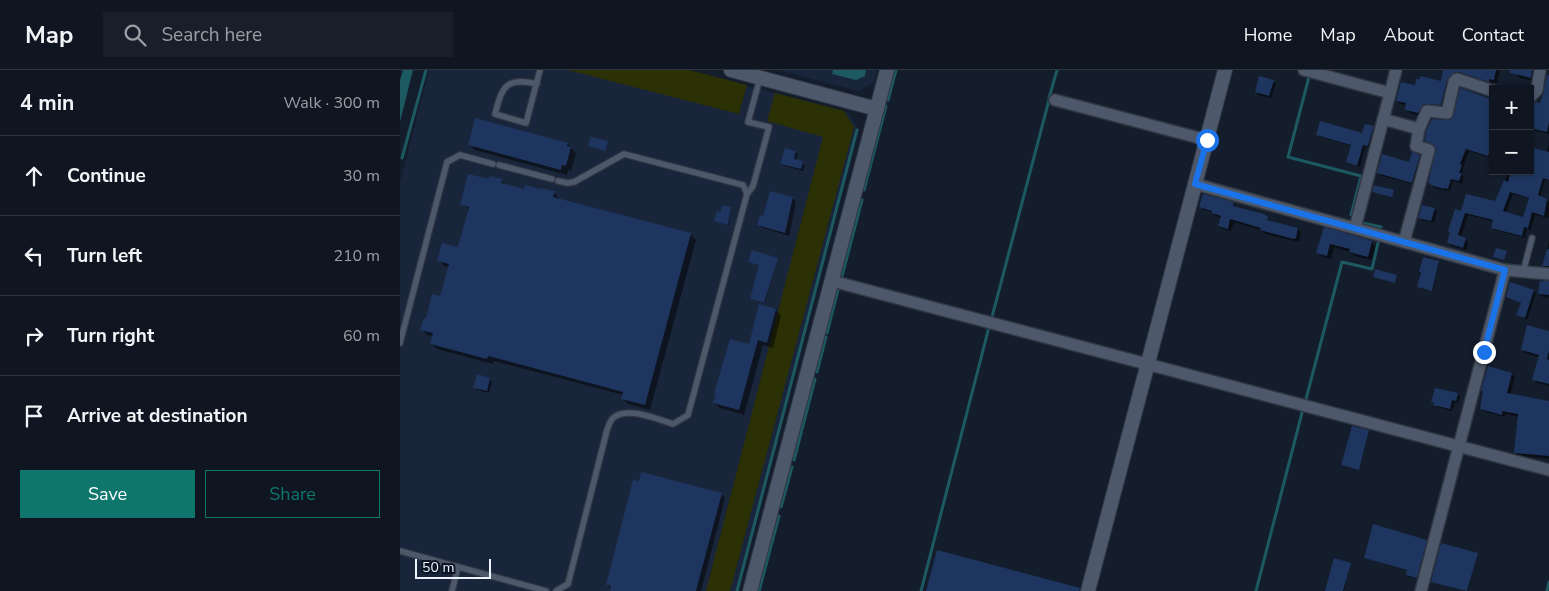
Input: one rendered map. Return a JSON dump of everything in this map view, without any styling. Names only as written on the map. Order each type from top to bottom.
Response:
[{"type":"street","points":[[730,70],[756,75],[877,109]]},
{"type":"street","points":[[750,591],[888,70]]},
{"type":"street","points":[[1088,591],[1225,70]]},
{"type":"street","points":[[1304,70],[1390,93]]},
{"type":"street","points":[[1354,228],[1396,70]]},
{"type":"street","points":[[1534,93],[1537,90],[1540,70]]},
{"type":"street","points":[[1404,242],[1429,150],[1416,146],[1419,130],[1428,111],[1447,113],[1454,82],[1457,79],[1489,90]]},
{"type":"street","points":[[1055,100],[1207,140]]},
{"type":"street","points":[[1383,119],[1419,130]]},
{"type":"street","points":[[1195,184],[1505,270],[1549,274]]},
{"type":"street","points":[[1421,591],[1505,270]]},
{"type":"street","points":[[832,281],[1549,470]]},
{"type":"lane","points":[[537,84],[518,81],[508,85],[501,91],[495,114],[526,122],[537,84],[540,70]]},
{"type":"lane","points":[[556,591],[568,584],[607,430],[612,419],[623,412],[636,413],[673,424],[688,415],[747,194],[753,186],[769,127],[748,122],[756,75]]},
{"type":"lane","points":[[400,343],[448,162],[460,155],[568,183],[574,182],[624,154],[743,185],[747,194]]},
{"type":"lane","points":[[1523,272],[1532,238]]},
{"type":"lane","points":[[400,551],[546,591]]},
{"type":"lane","points":[[452,591],[458,567]]},
{"type":"shaded area","points":[[403,70],[413,70],[400,122],[400,80]]},
{"type":"shaded area","points":[[429,70],[689,70],[849,113],[857,127],[736,591],[400,591],[400,183]]},
{"type":"shaded area","points":[[568,70],[689,70],[747,85],[739,114]]},
{"type":"shaded area","points":[[778,70],[877,70],[874,82],[858,91]]},
{"type":"shaded area","points":[[833,70],[866,70],[865,76],[856,80],[832,74]]},
{"type":"shaded area","points":[[775,93],[844,111],[854,127],[730,591],[706,591],[823,137],[767,121]]},
{"type":"building","points":[[1443,70],[1496,70],[1494,80],[1489,79],[1489,82],[1455,72],[1447,80],[1441,105],[1424,104],[1418,113],[1405,110],[1406,103],[1396,101],[1401,82],[1415,85],[1416,79],[1420,79],[1420,76],[1441,81]]},
{"type":"building","points":[[1510,70],[1532,70],[1531,78],[1510,73]]},
{"type":"building","points":[[1547,75],[1549,75],[1549,122],[1547,132],[1534,129],[1534,103],[1540,103]]},
{"type":"building","points":[[1259,76],[1274,80],[1269,96],[1255,92]]},
{"type":"building","points":[[1460,88],[1489,99],[1488,156],[1466,149],[1460,164],[1462,165],[1459,173],[1462,173],[1459,181],[1451,179],[1448,189],[1444,189],[1428,183],[1436,149],[1434,145],[1425,141],[1426,131],[1432,119],[1447,120],[1453,117]]},
{"type":"building","points":[[475,118],[568,143],[567,146],[571,147],[566,166],[562,165],[561,170],[468,145]]},
{"type":"building","points":[[1320,121],[1362,133],[1365,124],[1374,126],[1368,146],[1363,145],[1357,166],[1346,162],[1351,145],[1316,135]]},
{"type":"building","points":[[591,137],[608,141],[605,151],[588,146]]},
{"type":"building","points":[[785,148],[796,151],[794,159],[803,161],[801,169],[780,164]]},
{"type":"building","points":[[1534,148],[1549,152],[1549,180],[1543,178],[1538,195],[1547,199],[1544,216],[1532,212],[1528,228],[1524,227],[1522,236],[1491,228],[1493,220],[1465,213],[1458,235],[1466,238],[1463,248],[1447,243],[1450,232],[1448,231],[1455,209],[1461,211],[1466,194],[1495,201],[1504,180],[1508,182],[1510,175],[1534,175]],"holes":[[[1510,192],[1529,198],[1523,217],[1503,211]]]},
{"type":"building","points":[[1412,152],[1420,155],[1412,183],[1377,173],[1382,154],[1409,162]]},
{"type":"building","points":[[468,174],[489,179],[490,176],[502,179],[501,183],[524,189],[525,185],[555,191],[553,197],[691,233],[645,405],[621,399],[623,392],[488,356],[487,359],[430,344],[433,333],[420,330],[424,318],[426,319],[432,294],[440,296],[449,264],[437,261],[442,243],[458,247],[469,207],[460,205]]},
{"type":"building","points":[[1374,185],[1394,190],[1392,197],[1372,192]]},
{"type":"building","points":[[770,191],[793,197],[785,233],[757,225],[760,215],[763,216]]},
{"type":"building","points":[[1203,194],[1234,202],[1233,206],[1264,214],[1268,217],[1267,220],[1298,228],[1296,238],[1260,230],[1261,228],[1230,219],[1228,229],[1218,226],[1221,216],[1199,207]]},
{"type":"building","points":[[722,205],[731,207],[728,225],[714,221],[717,211],[721,212]]},
{"type":"building","points":[[1422,205],[1435,208],[1431,221],[1418,218]]},
{"type":"building","points":[[1324,227],[1372,241],[1368,257],[1349,252],[1350,249],[1330,244],[1327,256],[1316,253]]},
{"type":"building","points":[[1496,248],[1507,251],[1504,260],[1493,257]]},
{"type":"building","points":[[1547,249],[1549,249],[1549,266],[1542,266]]},
{"type":"building","points":[[752,250],[778,258],[764,303],[750,299],[759,265],[748,262]]},
{"type":"building","points":[[1423,257],[1439,261],[1432,291],[1417,287]]},
{"type":"building","points":[[1375,269],[1397,275],[1395,283],[1373,277]]},
{"type":"building","points":[[1540,281],[1549,281],[1549,295],[1538,294]]},
{"type":"building","points":[[1510,282],[1534,290],[1525,318],[1516,315],[1521,303],[1506,297]]},
{"type":"building","points":[[759,304],[776,309],[767,343],[758,340],[739,410],[713,403],[716,393],[714,393],[730,339],[749,344]]},
{"type":"building","points":[[1527,325],[1549,331],[1547,359],[1549,360],[1549,384],[1532,380],[1539,355],[1521,350]]},
{"type":"building","points":[[1488,366],[1512,373],[1507,393],[1549,401],[1549,456],[1514,453],[1518,414],[1502,411],[1502,415],[1480,409],[1483,391],[1481,391]]},
{"type":"building","points":[[477,374],[490,378],[487,391],[473,388]]},
{"type":"building","points":[[1435,388],[1458,393],[1456,401],[1452,400],[1450,409],[1433,405],[1434,402],[1431,402]]},
{"type":"building","points":[[1352,426],[1369,430],[1359,470],[1341,465]]},
{"type":"building","points":[[641,472],[722,493],[696,591],[610,591],[611,586],[606,585],[633,480],[639,481]]},
{"type":"building","points":[[1373,524],[1427,540],[1417,578],[1406,575],[1407,570],[1364,558]]},
{"type":"building","points":[[1441,543],[1478,553],[1467,591],[1431,582]]},
{"type":"building","points":[[937,550],[1080,588],[1079,591],[926,591]]},
{"type":"building","points":[[1334,558],[1351,563],[1343,591],[1325,591]]},
{"type":"waterway","points":[[402,158],[426,70]]},
{"type":"waterway","points":[[888,100],[896,70]]},
{"type":"waterway","points":[[1049,98],[1057,70]]},
{"type":"waterway","points":[[1309,77],[1288,157],[1361,176],[1351,215]]},
{"type":"waterway","points":[[992,317],[1049,100]]},
{"type":"waterway","points":[[864,190],[886,106]]},
{"type":"waterway","points":[[737,591],[857,130]]},
{"type":"waterway","points":[[842,276],[862,200]]},
{"type":"waterway","points":[[1363,223],[1381,227]]},
{"type":"waterway","points":[[1306,399],[1342,262],[1372,269],[1379,239]]},
{"type":"waterway","points":[[827,333],[838,290]]},
{"type":"waterway","points":[[921,591],[989,327]]},
{"type":"waterway","points":[[817,372],[826,337]]},
{"type":"waterway","points":[[794,460],[815,379]]},
{"type":"waterway","points":[[1256,591],[1303,409]]},
{"type":"waterway","points":[[781,507],[792,467]]},
{"type":"waterway","points":[[759,591],[779,516]]},
{"type":"waterway","points":[[1547,591],[1549,582]]},
{"type":"route","points":[[1207,140],[1195,184],[1505,270],[1484,352]]}]
